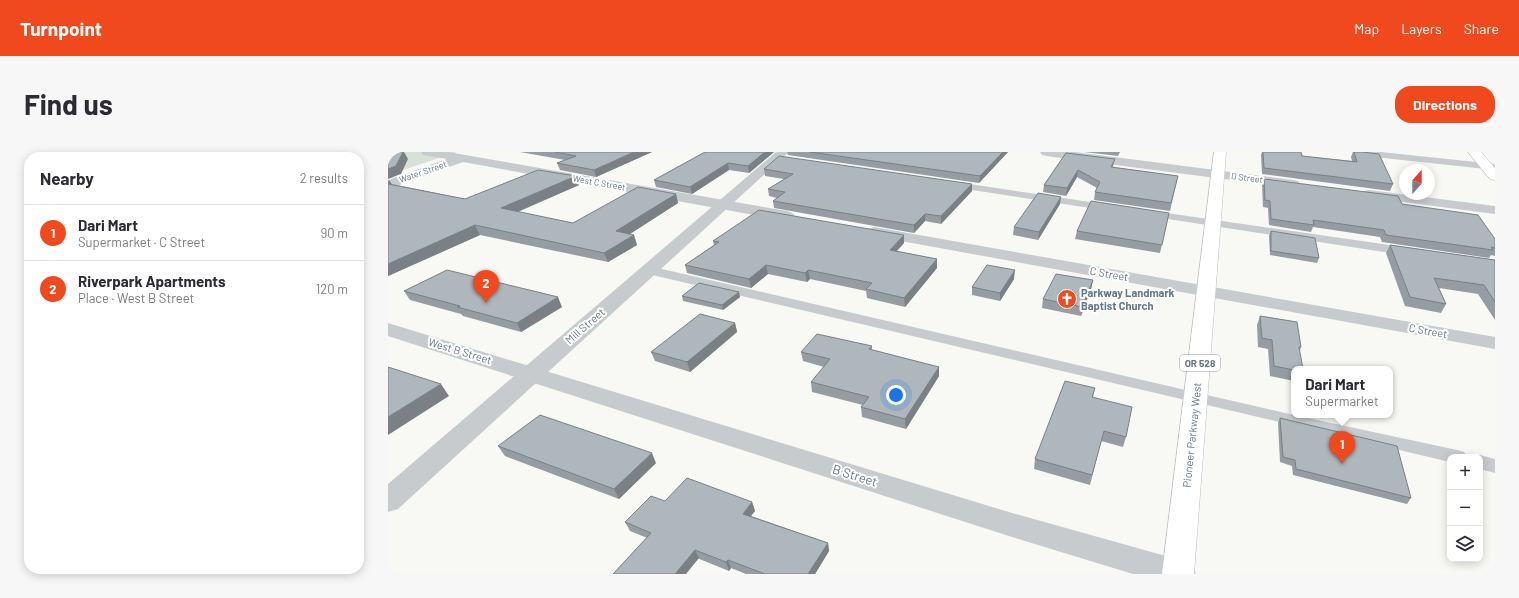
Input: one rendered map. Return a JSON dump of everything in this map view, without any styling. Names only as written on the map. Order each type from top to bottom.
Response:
[{"type":"main road","name":"Pioneer Parkway West","points":[[1178,574],[1220,152]]},
{"type":"main road","points":[[1474,152],[1492,170]]},
{"type":"street","name":"West C Street","points":[[427,152],[723,205]]},
{"type":"street","name":"Water Street","points":[[388,185],[481,152]]},
{"type":"street","name":"D Street","points":[[1046,152],[1306,185]]},
{"type":"street","name":"Mill Street","points":[[388,501],[723,205],[784,157]]},
{"type":"street","points":[[1353,192],[1495,210]]},
{"type":"street","points":[[723,205],[801,219]]},
{"type":"street","name":"C Street","points":[[856,229],[1495,343]]},
{"type":"street","name":"West B Street","points":[[388,329],[532,374]]},
{"type":"street","name":"B Street","points":[[532,374],[1012,525],[1178,574]]},
{"type":"lane","points":[[1356,152],[1492,170]]},
{"type":"lane","points":[[940,183],[1119,209]]},
{"type":"lane","points":[[1135,212],[1425,254]]},
{"type":"lane","points":[[649,270],[1196,398],[1447,455]]},
{"type":"lane","points":[[1483,463],[1495,466]]},
{"type":"shaded area","points":[[388,152],[457,152],[388,175]]},
{"type":"building","points":[[388,152],[403,152],[396,166],[388,169]]},
{"type":"building","points":[[555,152],[634,152],[594,170],[557,163],[576,156]]},
{"type":"building","points":[[705,152],[765,152],[748,166],[728,163],[690,187],[654,180]]},
{"type":"building","points":[[810,152],[1003,152],[980,176]]},
{"type":"building","points":[[1263,152],[1301,152],[1302,156],[1357,162],[1354,152],[1379,154],[1393,184],[1264,168]]},
{"type":"building","points":[[1066,153],[1115,159],[1111,167],[1178,176],[1171,203],[1095,192],[1100,182],[1078,170],[1067,188],[1044,185]]},
{"type":"building","points":[[779,156],[972,184],[941,216],[925,214],[914,225],[773,201],[785,192],[768,189],[793,174],[764,169]]},
{"type":"building","points":[[538,170],[576,176],[501,208],[573,223],[638,187],[676,194],[616,231],[634,235],[604,253],[475,225],[388,264],[388,184],[465,199]]},
{"type":"building","points":[[1264,179],[1398,196],[1402,204],[1478,215],[1495,239],[1495,248],[1491,247],[1493,250],[1386,235],[1384,230],[1313,220],[1314,225],[1271,219],[1270,201],[1265,200]]},
{"type":"building","points":[[1038,193],[1061,197],[1039,232],[1014,227]]},
{"type":"building","points":[[1091,201],[1169,213],[1162,245],[1077,231]]},
{"type":"building","points":[[759,210],[904,235],[890,250],[937,259],[904,298],[866,289],[872,283],[808,270],[805,273],[766,265],[749,279],[685,265],[719,242],[713,241]]},
{"type":"building","points":[[1271,231],[1315,238],[1319,258],[1271,251]]},
{"type":"building","points":[[1390,245],[1495,260],[1495,302],[1484,285],[1434,278],[1446,304],[1410,297]]},
{"type":"building","points":[[987,265],[1015,270],[1000,293],[972,287]]},
{"type":"building","points":[[447,270],[558,297],[517,323],[404,291]]},
{"type":"building","name":"Parkway Landmark Baptist Church","points":[[1056,274],[1093,280],[1082,307],[1043,299]]},
{"type":"building","points":[[699,283],[739,292],[722,305],[682,296]]},
{"type":"building","points":[[700,314],[735,323],[687,362],[651,352]]},
{"type":"building","points":[[1260,316],[1297,322],[1302,366],[1291,366],[1291,369],[1274,366],[1272,340],[1262,338]]},
{"type":"building","points":[[817,334],[872,346],[869,349],[939,367],[905,419],[861,407],[869,397],[811,382],[830,359],[801,352]]},
{"type":"building","points":[[388,367],[441,384],[388,417]]},
{"type":"building","points":[[1065,381],[1095,388],[1092,397],[1132,407],[1126,437],[1104,431],[1092,475],[1035,459]]},
{"type":"building","points":[[540,415],[652,453],[614,489],[498,446]]},
{"type":"building","points":[[1280,418],[1397,446],[1411,498],[1296,469],[1295,460],[1283,457]]},
{"type":"building","points":[[687,478],[752,502],[743,514],[828,543],[808,574],[765,574],[728,560],[726,562],[695,550],[675,574],[613,574],[651,533],[625,522],[651,496],[665,501]]},
{"type":"place","name":"Parkway Landmark Baptist Church","points":[[1067,299]]},
{"type":"place","name":"Riverpark Apartments","points":[[486,303]]},
{"type":"place","name":"Dari Mart","points":[[1342,464]]}]
